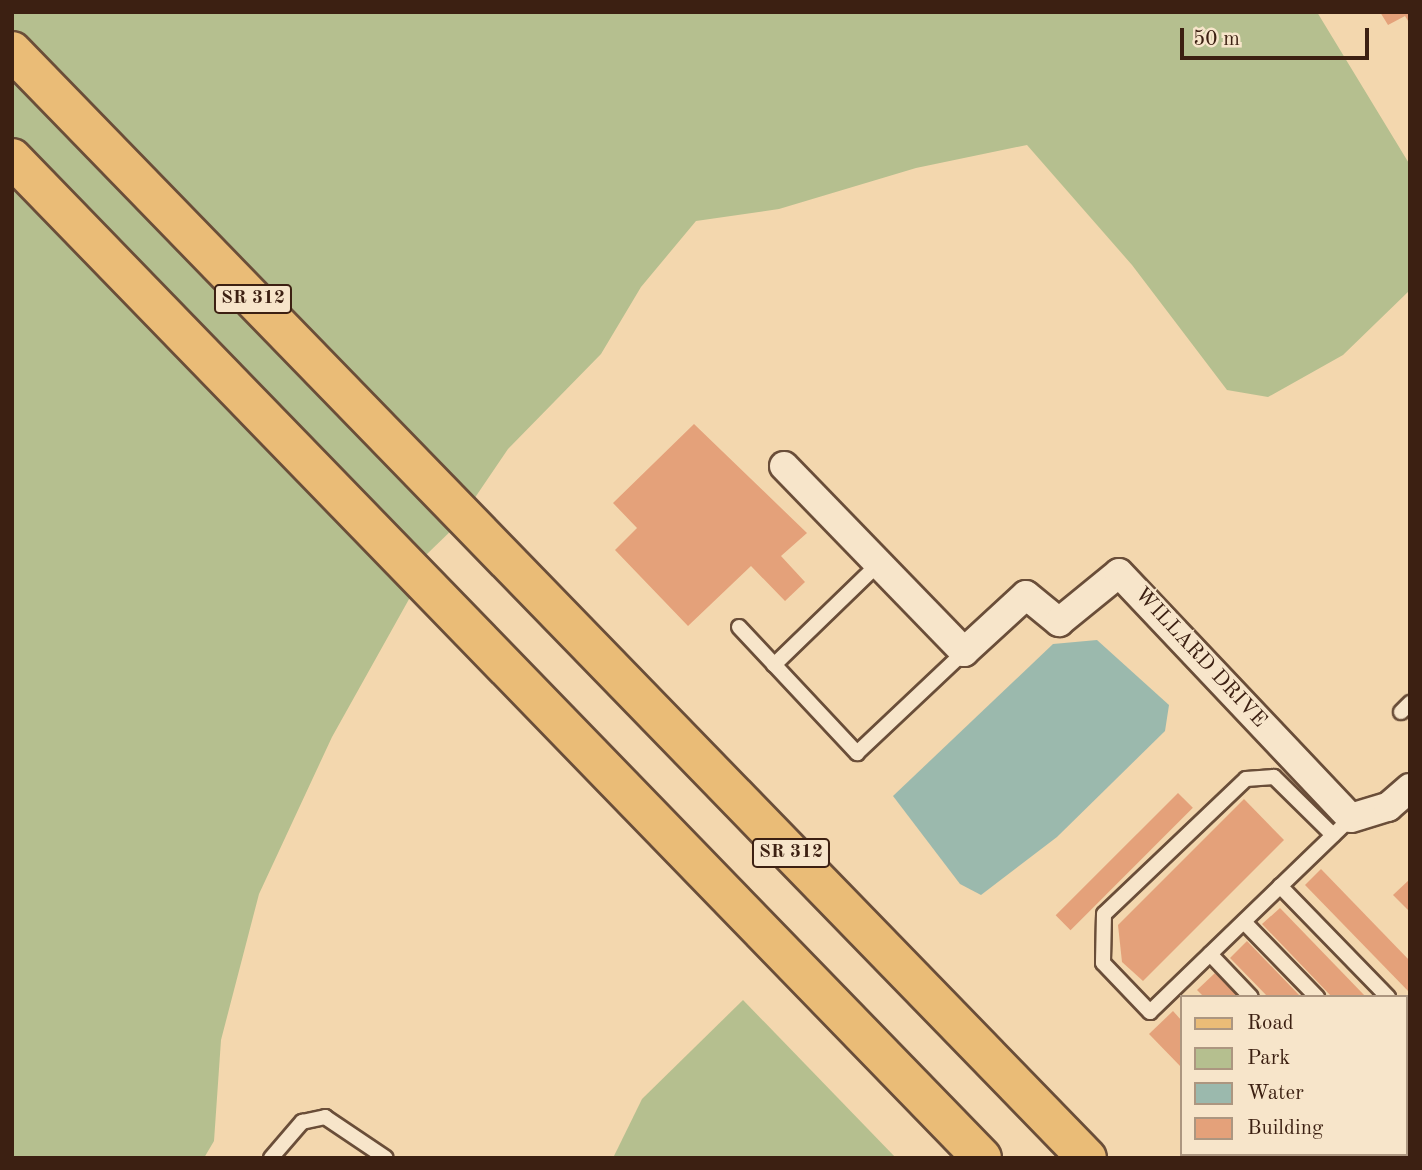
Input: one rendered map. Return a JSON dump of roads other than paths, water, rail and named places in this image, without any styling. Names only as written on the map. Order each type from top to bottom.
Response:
[{"type":"main road","name":"SR 312","points":[[12,51],[1087,1158]]},
{"type":"main road","points":[[12,159],[982,1158]]},
{"type":"street","points":[[784,467],[876,566],[964,652]]},
{"type":"street","name":"WILLARD DRIVE","points":[[964,652],[1026,595],[1059,622],[1119,573],[1342,827]]},
{"type":"street","points":[[1342,827],[1388,807],[1410,788]]},
{"type":"lane","points":[[774,665],[876,566]]},
{"type":"lane","points":[[739,627],[857,753],[964,652]]},
{"type":"lane","points":[[1262,773],[1288,786],[1342,827],[1150,1012],[1103,963],[1104,914],[1246,779],[1262,773]]},
{"type":"lane","points":[[1280,886],[1386,995]]},
{"type":"lane","points":[[1244,922],[1315,995]]},
{"type":"lane","points":[[1210,954],[1249,995]]},
{"type":"lane","points":[[1172,991],[1180,1000]]},
{"type":"lane","points":[[271,1158],[302,1122],[325,1117],[386,1158]]},
{"type":"water","points":[[1097,640],[1169,705],[1165,731],[1057,837],[981,895],[960,884],[893,796],[1053,644]]}]
